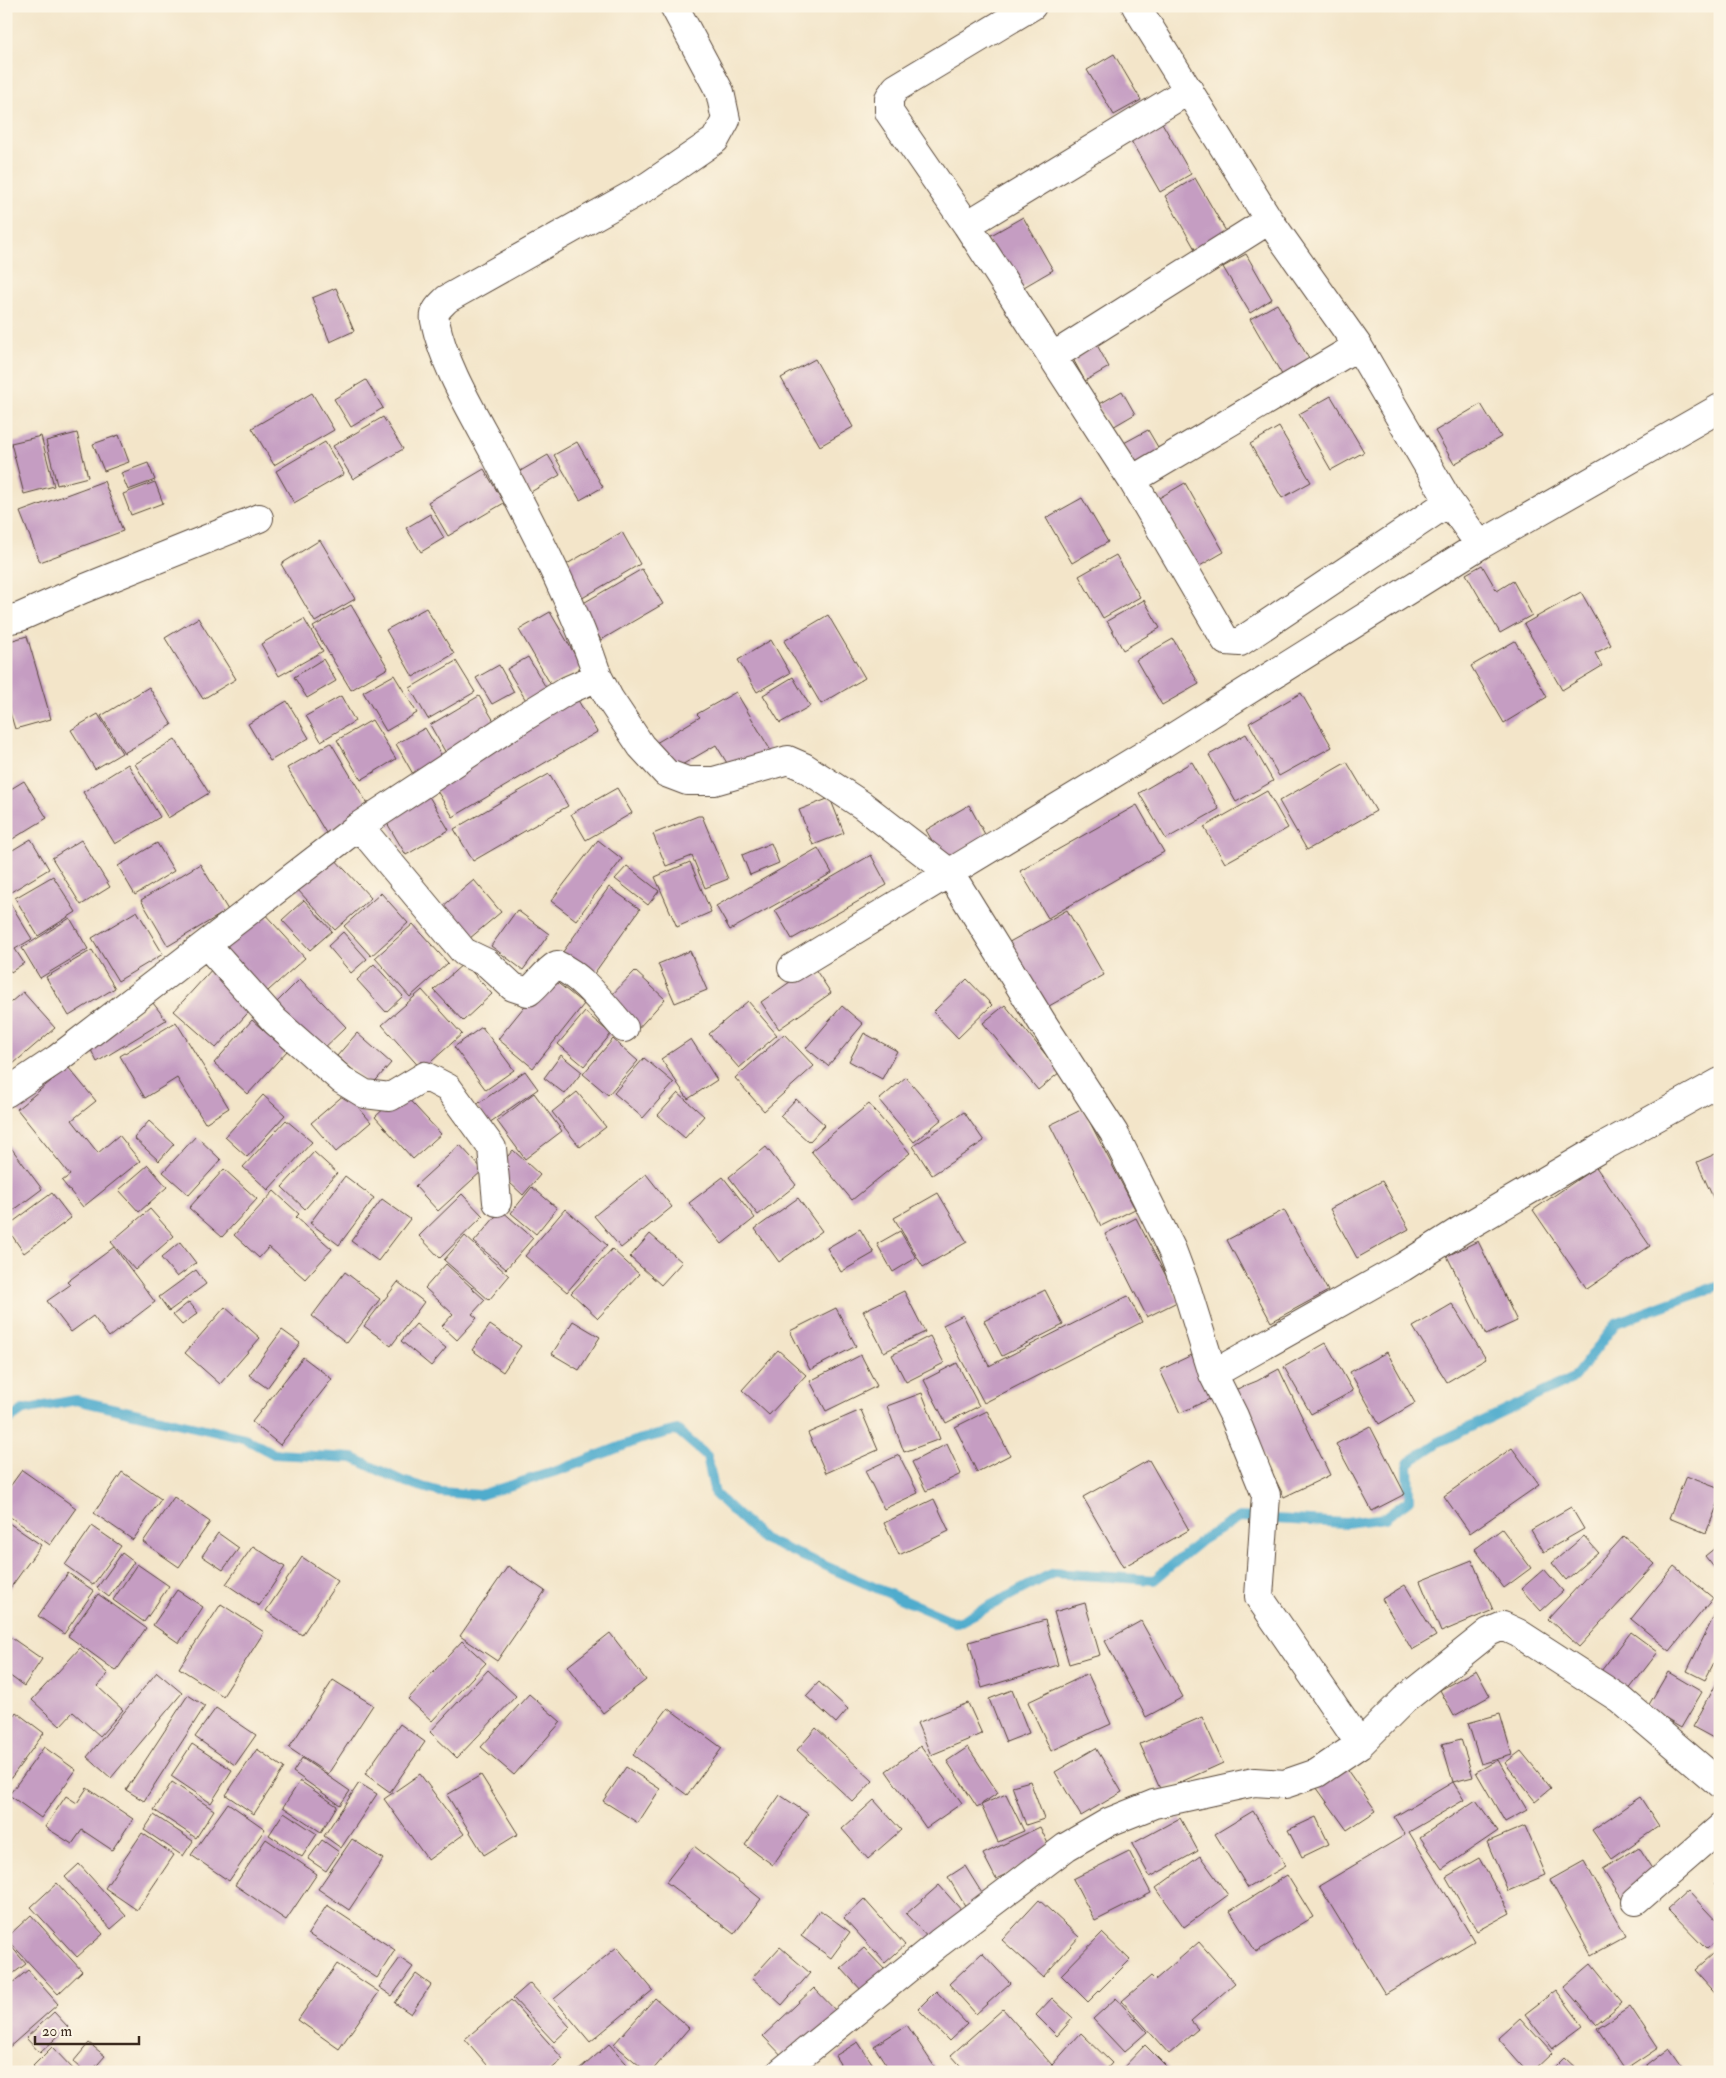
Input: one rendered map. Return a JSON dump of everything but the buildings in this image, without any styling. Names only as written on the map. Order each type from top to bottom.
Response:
[{"type":"street","points":[[674,6],[720,92],[726,120],[715,140],[648,186],[447,299],[437,308],[435,320],[453,375],[560,584],[584,636],[598,677],[609,698],[641,746],[666,773],[687,781],[714,781],[788,760],[804,767],[862,805],[950,873],[1042,1022],[1114,1133],[1172,1250],[1187,1290],[1213,1374],[1234,1416],[1266,1495],[1259,1596],[1360,1744]]},
{"type":"street","points":[[1032,6],[896,88],[889,98],[890,112],[967,225],[1132,480],[1226,641],[1232,643],[1240,642],[1449,502]]},
{"type":"street","points":[[1136,6],[1269,220],[1358,346],[1449,502],[1480,545]]},
{"type":"street","points":[[967,225],[1189,90]]},
{"type":"street","points":[[1052,357],[1269,220]]},
{"type":"street","points":[[1132,480],[1358,346]]},
{"type":"street","points":[[792,968],[1164,743],[1480,545],[1720,408]]},
{"type":"street","points":[[6,620],[20,617],[83,589],[259,518]]},
{"type":"street","points":[[6,1093],[57,1059],[359,826],[524,717],[568,690],[598,677]]},
{"type":"street","points":[[359,826],[464,952],[487,963],[513,987],[528,992],[539,984],[551,968],[557,965],[564,968],[596,997],[624,1028]]},
{"type":"street","points":[[207,945],[275,1021],[342,1080],[365,1094],[390,1097],[425,1076],[448,1088],[492,1148],[497,1202]]},
{"type":"street","points":[[1213,1374],[1403,1267],[1461,1230],[1601,1148],[1720,1082]]},
{"type":"street","points":[[781,2072],[939,1943],[1066,1848],[1109,1822],[1154,1804],[1254,1782],[1285,1784],[1317,1773],[1360,1744],[1404,1700],[1489,1632],[1503,1626],[1518,1633],[1620,1699],[1720,1784]]},
{"type":"street","points":[[1636,1901],[1720,1828]]},
{"type":"waterway","points":[[6,1422],[23,1410],[76,1400],[244,1438],[274,1454],[353,1458],[402,1481],[440,1492],[480,1495],[563,1469],[638,1440],[677,1430],[707,1456],[715,1494],[763,1539],[957,1623],[1053,1573],[1154,1580],[1202,1540],[1240,1517],[1346,1523],[1385,1518],[1409,1500],[1408,1463],[1439,1442],[1574,1378],[1616,1323],[1720,1285]]}]
